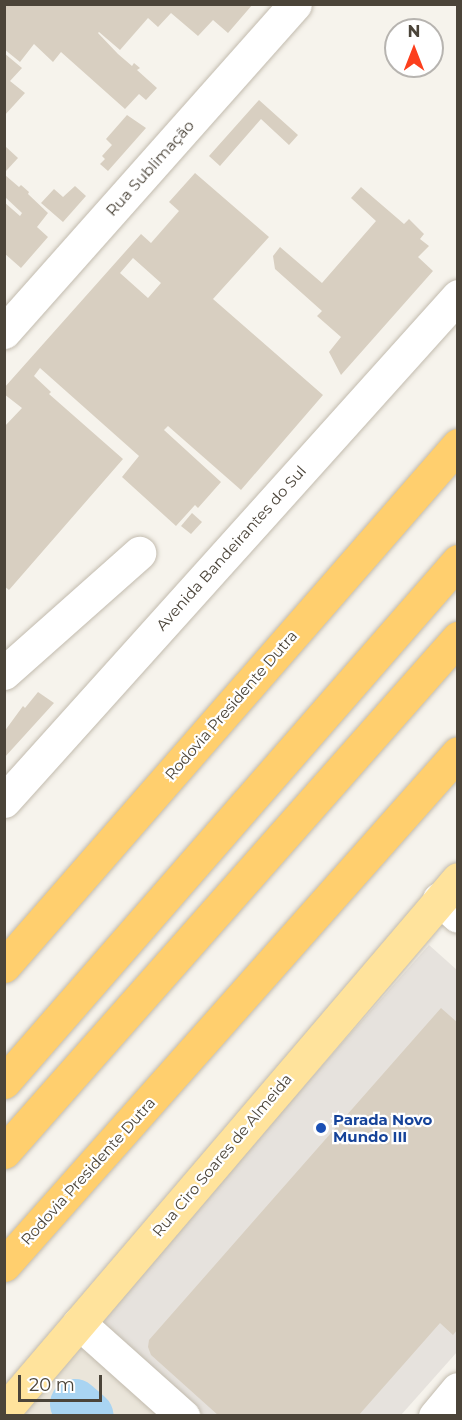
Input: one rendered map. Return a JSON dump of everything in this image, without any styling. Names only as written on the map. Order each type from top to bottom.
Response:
[{"type":"highway","name":"Rodovia Presidente Dutra","points":[[4,966],[458,445]]},
{"type":"highway","points":[[4,1082],[458,561]]},
{"type":"highway","points":[[4,1152],[458,638]]},
{"type":"highway","name":"Rodovia Presidente Dutra","points":[[4,1265],[458,753]]},
{"type":"main road","name":"Rua Ciro Soares de Almeida","points":[[8,1412],[79,1323],[451,898]]},
{"type":"street","name":"Rua Sublimação","points":[[4,332],[295,4]]},
{"type":"street","name":"Avenida Bandeirantes do Sul","points":[[4,801],[458,296]]},
{"type":"street","points":[[4,674],[140,553]]},
{"type":"street","points":[[79,1323],[183,1416]]},
{"type":"street","points":[[435,1416],[458,1389]]},
{"type":"shaded area","points":[[429,945],[457,970],[457,1352],[401,1415],[203,1415],[96,1321]]},
{"type":"shaded area","points":[[93,1326],[194,1416],[20,1416]]},
{"type":"building","points":[[4,4],[253,4],[228,33],[213,20],[198,36],[171,13],[158,27],[148,18],[120,50],[99,32],[118,54],[132,66],[134,63],[140,68],[137,70],[157,88],[146,100],[139,94],[125,109],[61,52],[53,62],[34,44],[20,62],[4,49]]},
{"type":"building","points":[[4,53],[22,68],[10,81],[25,93],[4,116]]},
{"type":"building","points":[[259,100],[298,135],[289,145],[261,119],[220,166],[209,156]]},
{"type":"building","points":[[127,115],[146,128],[108,171],[100,164],[105,159],[102,156],[112,145],[106,139]]},
{"type":"building","points":[[5,146],[18,158],[6,171],[5,170]]},
{"type":"building","points":[[195,173],[269,237],[213,299],[323,395],[241,490],[168,426],[164,430],[221,482],[198,508],[195,505],[176,526],[122,477],[139,456],[40,368],[34,376],[51,392],[49,394],[123,459],[9,590],[4,586],[4,427],[22,408],[4,394],[4,388],[141,234],[151,243],[179,211],[169,202]],"holes":[[[133,258],[161,283],[148,298],[120,273]]]},
{"type":"building","points":[[5,175],[29,192],[28,194],[48,213],[37,227],[48,237],[21,268],[4,253],[4,202],[20,216],[22,213],[5,197]]},
{"type":"building","points":[[75,186],[86,196],[63,222],[41,203],[54,189],[63,197]]},
{"type":"building","points":[[361,187],[404,224],[409,219],[424,234],[420,239],[429,246],[418,257],[433,271],[341,375],[329,352],[341,337],[317,316],[322,311],[275,269],[273,256],[280,247],[322,283],[376,221],[351,198]]},
{"type":"building","points":[[192,513],[202,522],[191,534],[181,526]]},
{"type":"building","points":[[38,692],[54,703],[4,758],[4,732],[23,706],[25,708]]},
{"type":"building","points":[[441,1008],[458,1023],[458,1329],[453,1335],[440,1323],[358,1416],[219,1416],[151,1355],[148,1347],[149,1340]]},
{"type":"waterway","points":[[75,1404],[89,1416]]},
{"type":"place","name":"Parada Novo Mundo III","points":[[321,1128]]}]
